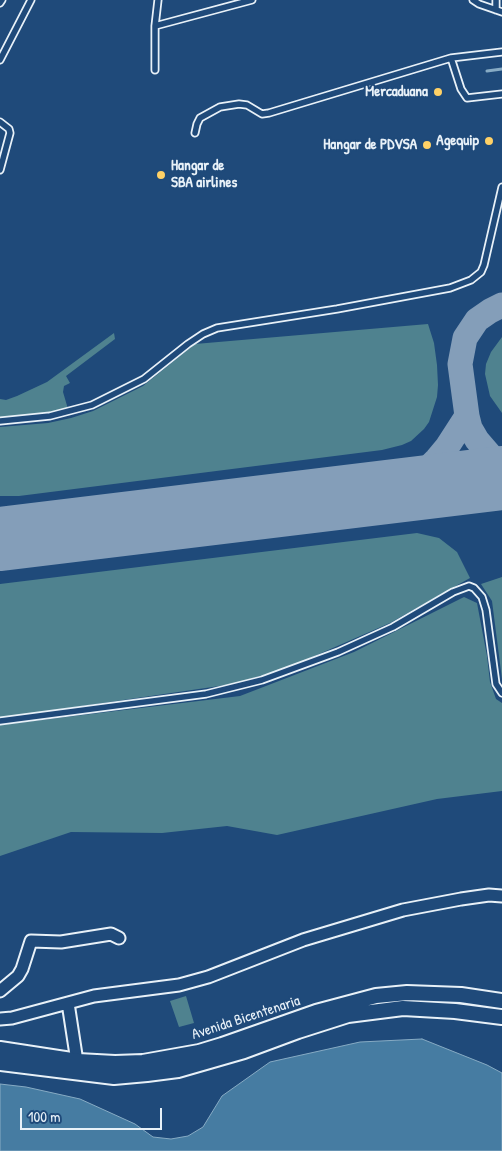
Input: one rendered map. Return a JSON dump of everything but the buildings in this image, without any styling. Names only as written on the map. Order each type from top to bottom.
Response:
[{"type":"street","points":[[0,1019],[12,1018],[94,996],[178,985],[208,977],[303,940],[403,910],[460,899],[489,895],[502,896]]},
{"type":"street","points":[[0,991],[18,976],[31,941],[61,942],[110,934],[119,938]]},
{"type":"street","name":"Avenida Bicentenaria","points":[[0,1063],[78,1068],[115,1063],[143,1062],[199,1052],[316,1012],[376,996],[407,993],[461,994],[502,1002]]},
{"type":"street","points":[[68,1003],[78,1068]]},
{"type":"street","name":"Avenida Bicentenaria","points":[[0,1049],[114,1077],[178,1070],[244,1051],[348,1015],[403,1008],[455,1011],[502,1017]]},
{"type":"lane","points":[[0,60],[31,0]]},
{"type":"lane","points":[[155,70],[155,26],[158,0]]},
{"type":"lane","points":[[155,26],[252,0]]},
{"type":"lane","points":[[473,0],[499,11]]},
{"type":"lane","points":[[496,0],[499,11]]},
{"type":"lane","points":[[196,133],[196,124],[200,118],[220,107],[239,104],[247,105],[262,114],[269,113],[450,58],[502,52]]},
{"type":"lane","points":[[450,58],[467,98],[502,94]]},
{"type":"lane","points":[[0,122],[10,133],[0,170]]},
{"type":"lane","points":[[0,421],[50,416],[92,405],[144,379],[188,344],[203,334],[217,328],[337,309],[450,288],[471,280],[481,272],[484,264],[502,188]]},
{"type":"lane","points":[[0,721],[206,694],[262,680],[346,649],[393,627],[453,592],[469,586],[474,588],[482,597],[486,610],[496,684],[502,692]]},
{"type":"green space","points":[[428,324],[434,343],[437,365],[437,397],[429,422],[424,429],[411,441],[402,445],[382,450],[19,496],[0,496],[0,427],[48,423],[93,411],[143,386],[195,344]]},
{"type":"green space","points":[[114,333],[115,339],[66,376],[70,383],[64,386],[63,392],[68,409],[0,418],[0,399],[6,400],[47,382]]},
{"type":"green space","points":[[502,337],[502,413],[490,396],[485,374],[486,364],[491,352]]},
{"type":"green space","points":[[417,533],[439,538],[457,552],[470,578],[390,623],[287,668],[233,684],[0,718],[0,584]]},
{"type":"green space","points":[[502,577],[502,679],[492,601],[481,584]]},
{"type":"green space","points":[[464,597],[477,603],[490,682],[496,699],[502,703],[502,791],[437,799],[277,835],[227,826],[162,833],[71,832],[0,856],[0,725],[240,696],[354,652]]},
{"type":"green space","points":[[186,996],[194,1023],[179,1027],[170,1001]]},
{"type":"water","points":[[422,1039],[502,1073],[502,1151],[0,1151],[0,1084],[26,1087],[80,1099],[135,1124],[153,1137],[171,1139],[188,1136],[203,1127],[222,1096],[270,1062],[360,1042]]},
{"type":"waterway","points":[[487,71],[502,69]]},
{"type":"taxiway","points":[[467,416],[460,364],[465,338],[477,320],[502,305]]},
{"type":"taxiway","points":[[393,492],[416,480],[437,459],[467,416],[470,428],[477,440],[494,460],[502,465]]},
{"type":"runway","points":[[0,539],[502,478]]},
{"type":"place","name":"Mercaduana","points":[[438,92]]},
{"type":"place","name":"Agequip","points":[[489,141]]},
{"type":"place","name":"Hangar de PDVSA","points":[[427,145]]},
{"type":"place","name":"Hangar de SBA airlines","points":[[161,175]]}]
